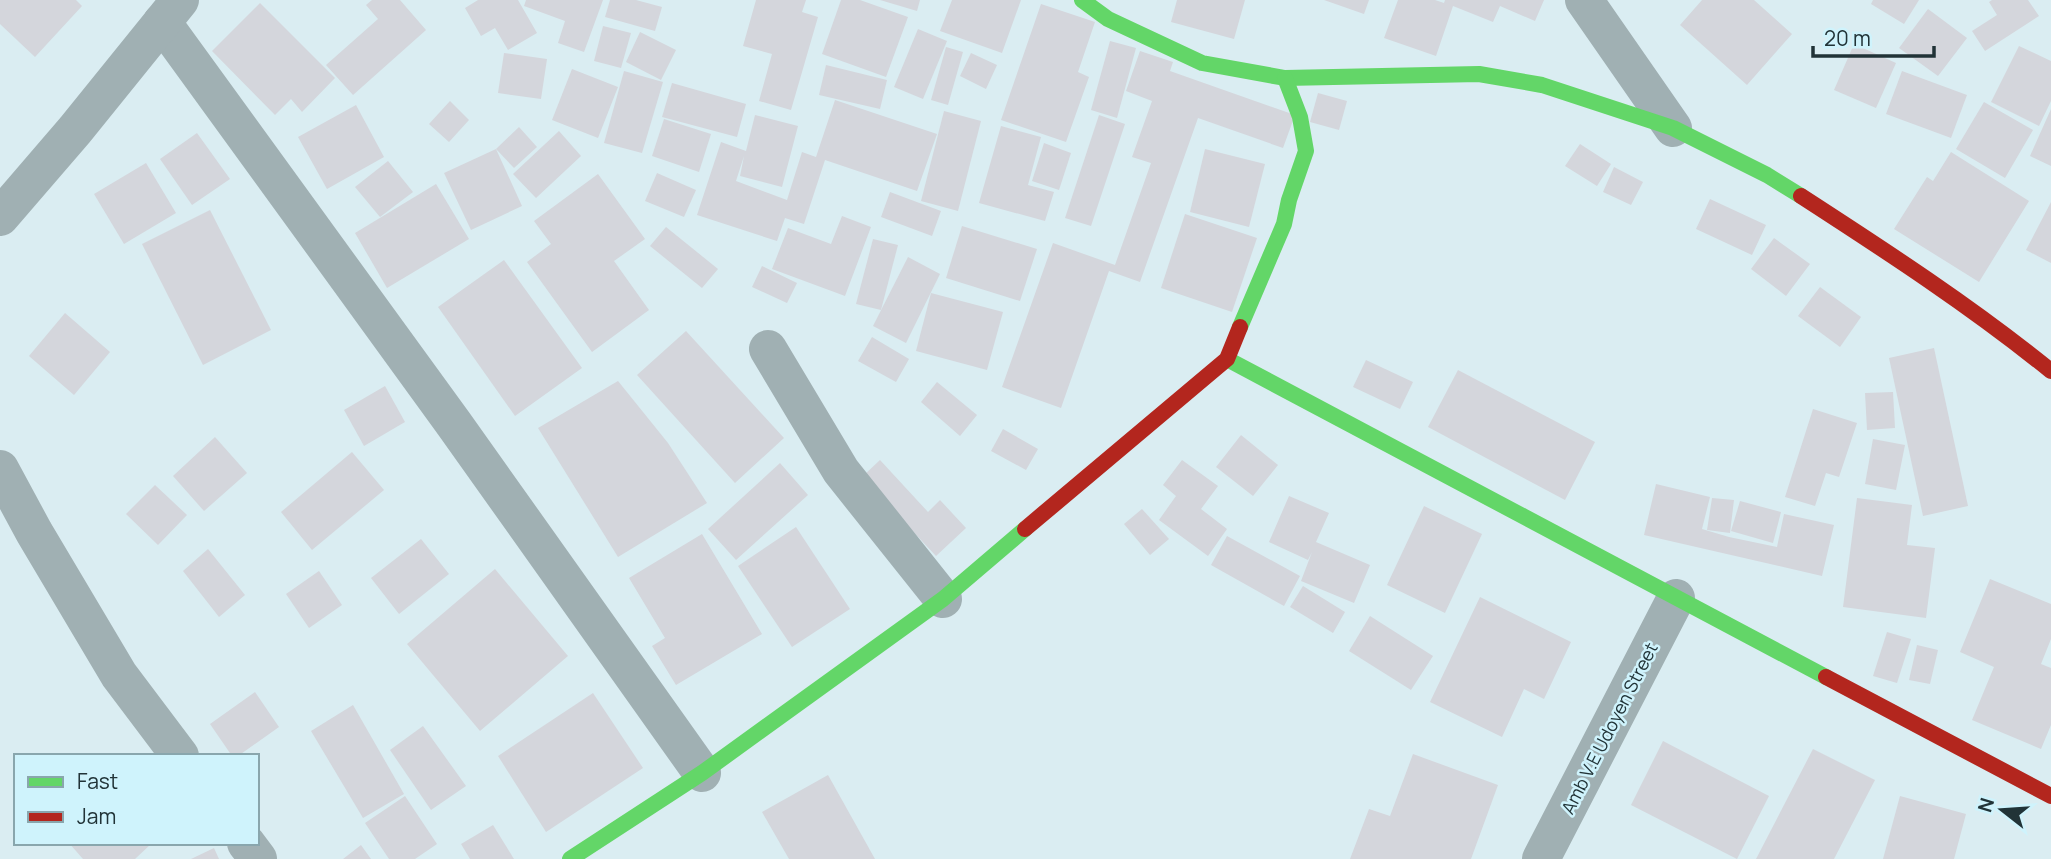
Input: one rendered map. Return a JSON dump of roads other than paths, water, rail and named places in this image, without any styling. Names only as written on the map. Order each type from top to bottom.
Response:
[{"type":"street","points":[[1082,0],[1108,19],[1202,63],[1285,79],[1479,74],[1542,85],[1673,128],[1766,174],[1886,251],[2009,337],[2051,371]]},
{"type":"street","points":[[1584,0],[1673,128]]},
{"type":"street","points":[[0,217],[75,130],[171,11],[462,435],[702,773]]},
{"type":"street","points":[[570,859],[702,773],[943,599],[1227,359],[1284,225],[1289,200],[1306,151],[1300,117],[1285,79]]},
{"type":"street","points":[[768,349],[841,471],[943,599]]},
{"type":"street","points":[[1227,359],[2051,796]]},
{"type":"street","points":[[0,469],[34,533],[119,675],[178,754]]},
{"type":"street","name":"Amb V.E Udoyen Street","points":[[1541,859],[1676,598]]}]
